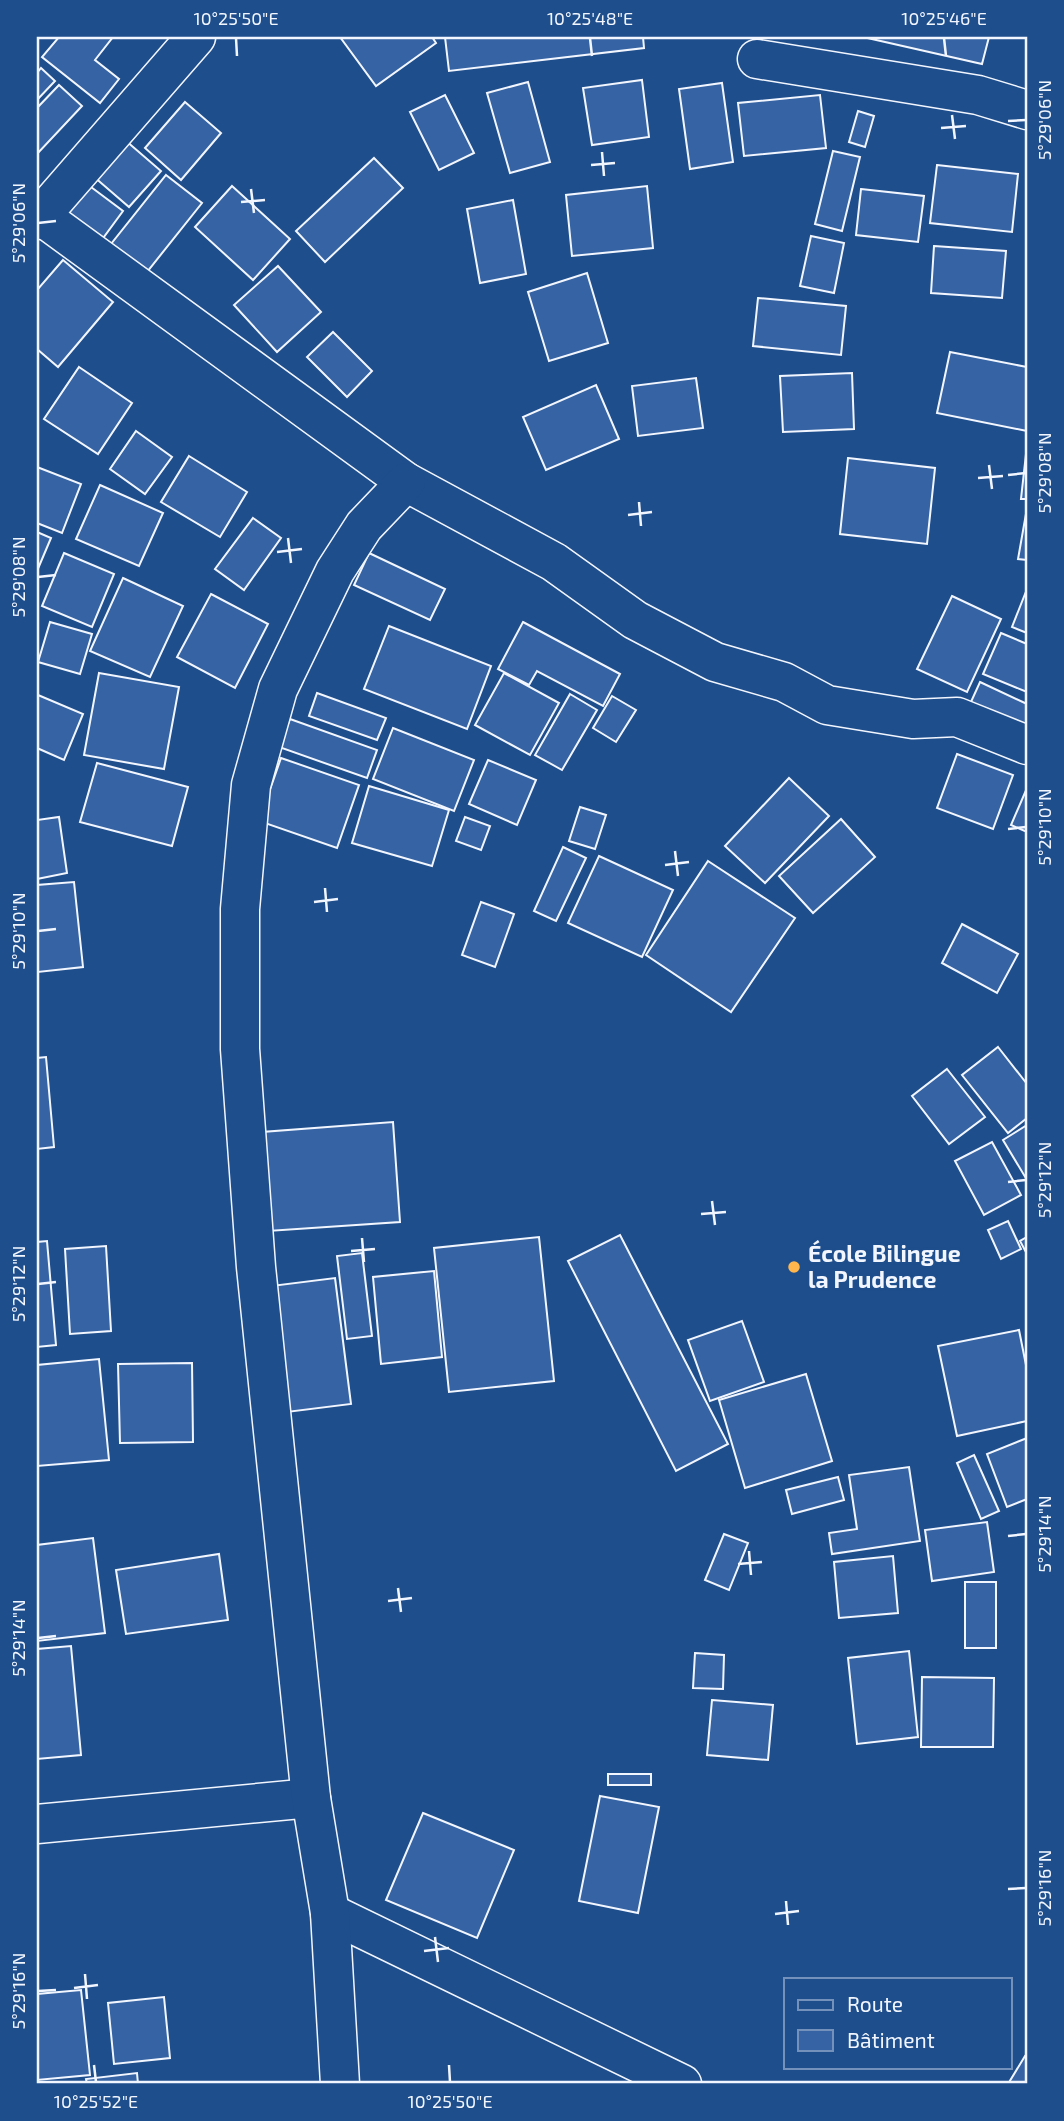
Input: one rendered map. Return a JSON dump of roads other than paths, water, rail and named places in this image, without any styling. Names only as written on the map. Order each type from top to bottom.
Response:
[{"type":"street","points":[[196,37],[38,216],[406,482],[554,562],[635,620],[715,662],[784,682],[827,705],[914,719],[957,717],[1027,745]]},
{"type":"street","points":[[757,59],[978,95],[1027,110]]},
{"type":"street","points":[[340,2084],[330,1913],[311,1798],[256,1267],[240,1049],[240,909],[251,785],[278,690],[335,571],[364,526],[406,482]]},
{"type":"street","points":[[37,1824],[311,1798]]},
{"type":"street","points":[[330,1913],[682,2084]]},
{"type":"place","name":"École Bilingue la Prudence","points":[[794,1267]]}]
